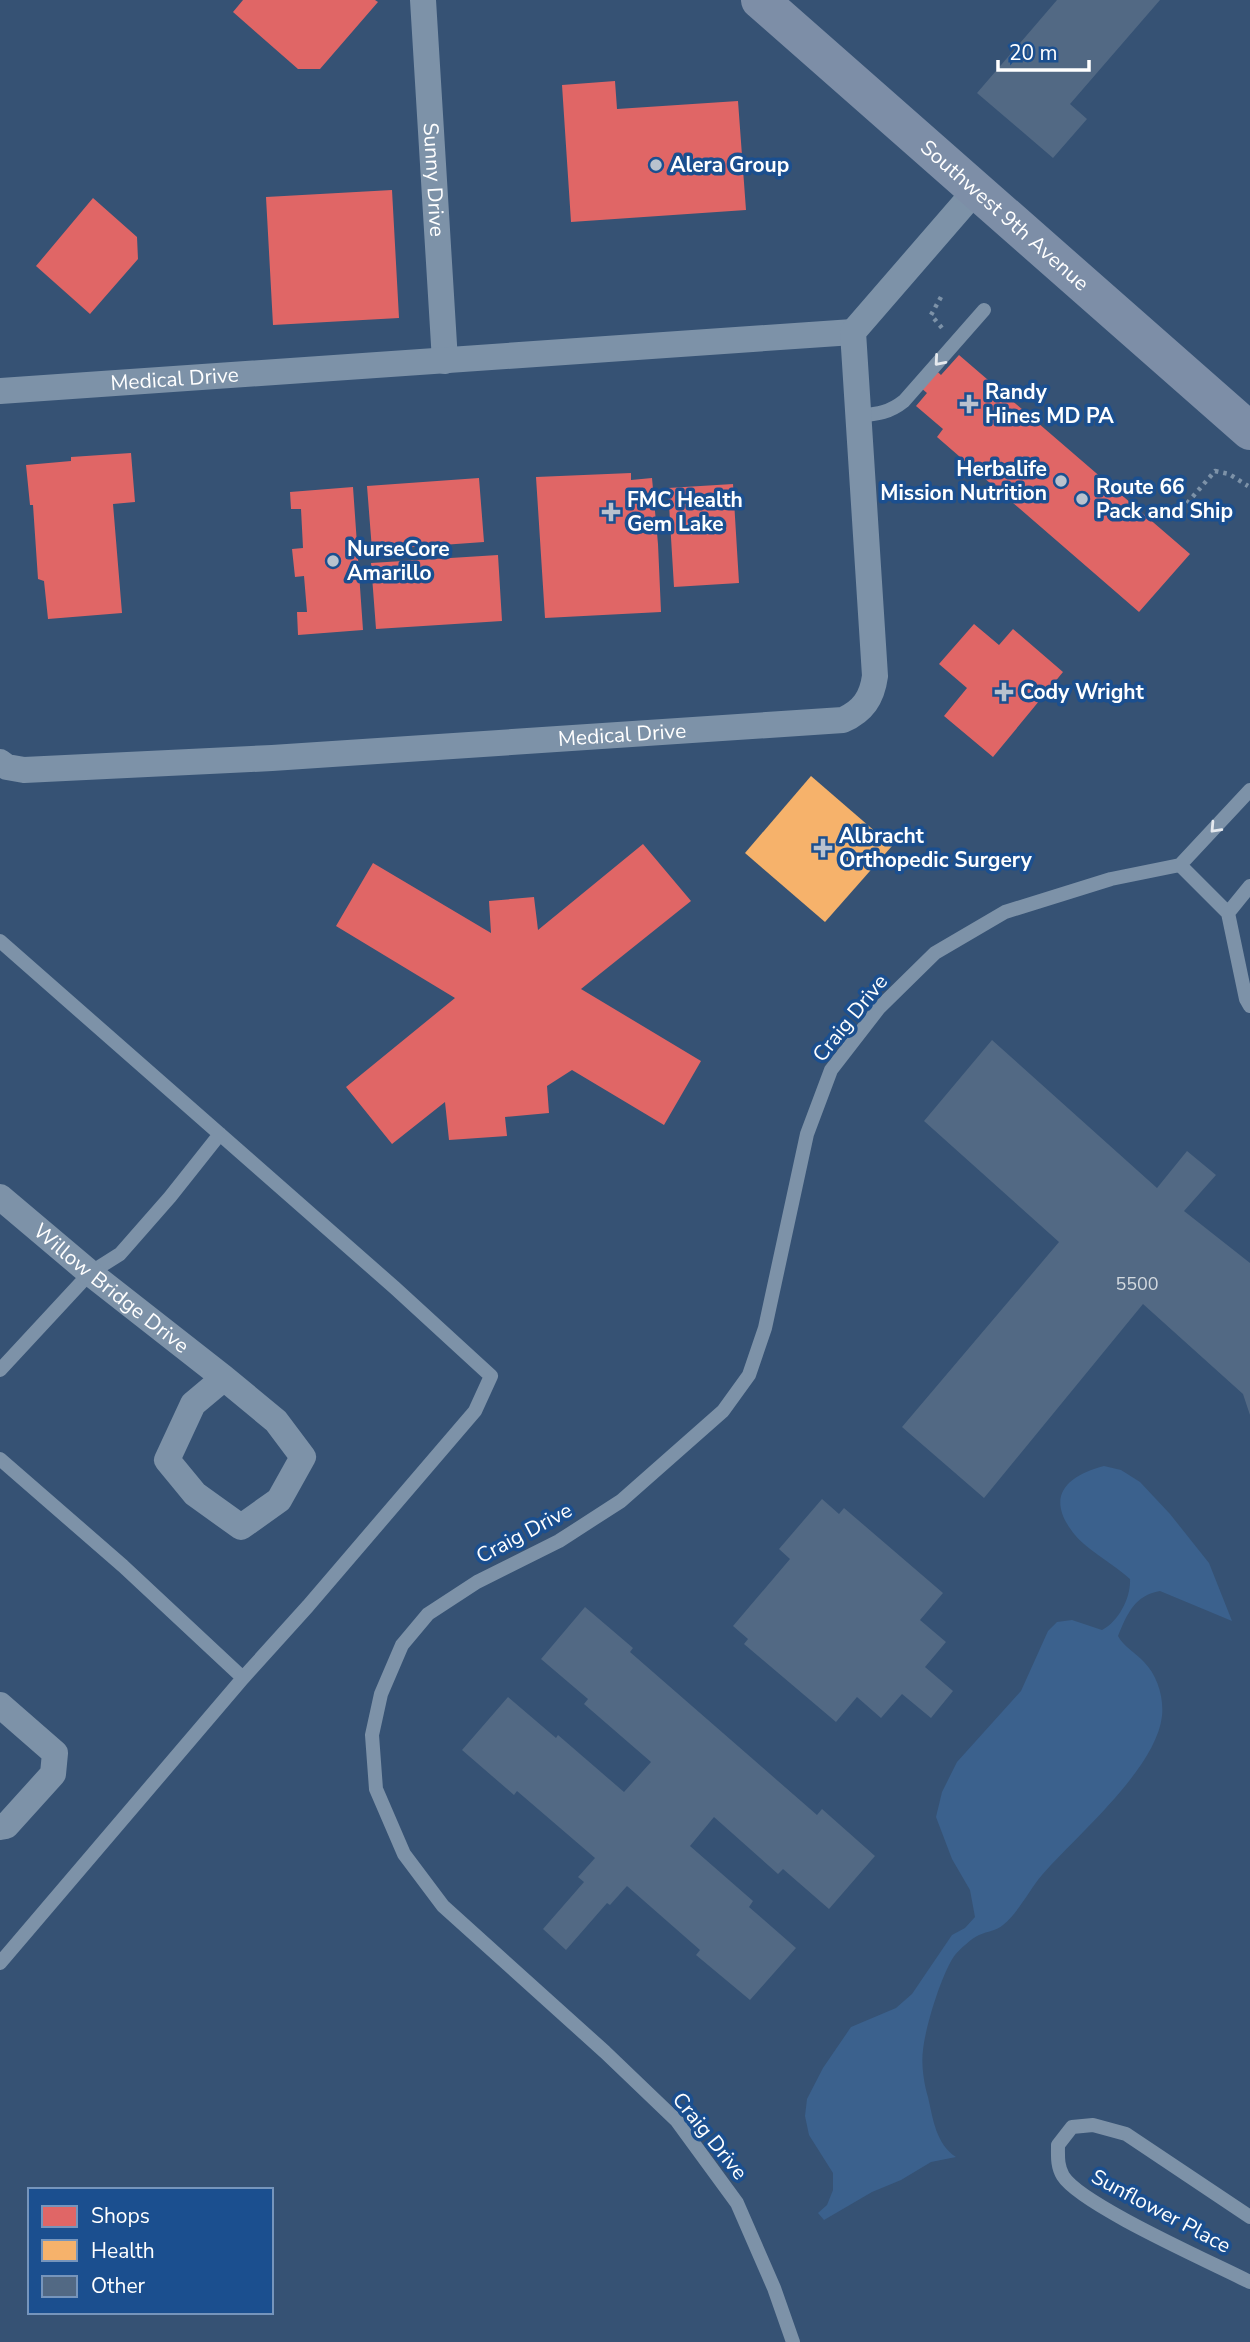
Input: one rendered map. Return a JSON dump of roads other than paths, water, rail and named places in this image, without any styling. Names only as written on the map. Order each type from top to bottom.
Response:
[{"type":"main road","name":"Southwest 9th Avenue","points":[[760,0],[1250,431]]},
{"type":"street","name":"Sunny Drive","points":[[423,0],[445,361]]},
{"type":"street","points":[[853,332],[976,190]]},
{"type":"street","name":"Medical Drive","points":[[0,391],[853,332],[875,676],[874,689],[868,702],[858,713],[843,720],[272,758],[24,771],[7,767],[0,762]]},
{"type":"street","name":"Willow Bridge Drive","points":[[0,1197],[90,1273],[224,1378],[276,1421],[303,1457],[279,1500],[241,1527],[195,1494],[167,1460],[193,1404],[224,1378]]},
{"type":"street","points":[[0,1705],[54,1753],[53,1774],[6,1826],[0,1826]]},
{"type":"lane","points":[[859,416],[882,414],[904,401],[984,310]]},
{"type":"lane","points":[[1249,1001],[1228,912],[1180,865],[1250,790]]},
{"type":"lane","name":"Craig Drive","points":[[793,2342],[774,2288],[737,2203],[677,2121],[443,1906],[404,1854],[376,1789],[372,1735],[381,1694],[402,1645],[428,1614],[477,1581],[559,1541],[621,1502],[723,1411],[749,1375],[765,1328],[807,1134],[831,1070],[879,1008],[935,953],[1005,912],[1111,878],[1180,865]]},
{"type":"lane","points":[[1228,912],[1250,886]]},
{"type":"lane","points":[[0,941],[491,1376],[475,1410],[0,1964]]},
{"type":"lane","points":[[0,1370],[90,1273],[120,1254],[220,1134]]},
{"type":"lane","points":[[0,1459],[123,1566],[243,1678]]},
{"type":"lane","name":"Sunflower Place","points":[[1250,2217],[1126,2134],[1093,2125],[1072,2127],[1058,2145],[1058,2165],[1064,2179],[1082,2194],[1123,2218],[1250,2281]]},
{"type":"water","points":[[1104,1466],[1121,1470],[1140,1482],[1170,1514],[1209,1563],[1232,1621],[1160,1591],[1144,1597],[1133,1607],[1118,1636],[1149,1667],[1159,1687],[1162,1701],[1162,1716],[1157,1736],[1146,1758],[1113,1800],[1042,1875],[1009,1920],[998,1929],[979,1935],[955,1955],[935,2001],[924,2040],[923,2074],[936,2130],[949,2152],[956,2157],[931,2162],[824,2220],[818,2213],[827,2205],[833,2190],[833,2173],[809,2135],[805,2116],[807,2099],[823,2068],[851,2027],[896,2008],[912,1994],[952,1935],[965,1928],[975,1917],[970,1890],[952,1859],[936,1817],[942,1792],[957,1762],[1021,1691],[1048,1631],[1057,1622],[1072,1620],[1102,1630],[1119,1615],[1126,1601],[1130,1579],[1080,1541],[1061,1510],[1061,1499],[1070,1482]]},
{"type":"place","name":"Alera Group","points":[[656,165]]},
{"type":"place","name":"Randy Hines MD PA","points":[[969,404]]},
{"type":"place","name":"Herbalife Mission Nutrition","points":[[1061,481]]},
{"type":"place","name":"Route 66 Pack and Ship","points":[[1082,499]]},
{"type":"place","name":"FMC Health Gem Lake","points":[[611,512]]},
{"type":"place","name":"NurseCore Amarillo","points":[[333,561]]},
{"type":"place","name":"Cody Wright","points":[[1004,692]]},
{"type":"place","name":"Albracht Orthopedic Surgery","points":[[823,848]]}]
